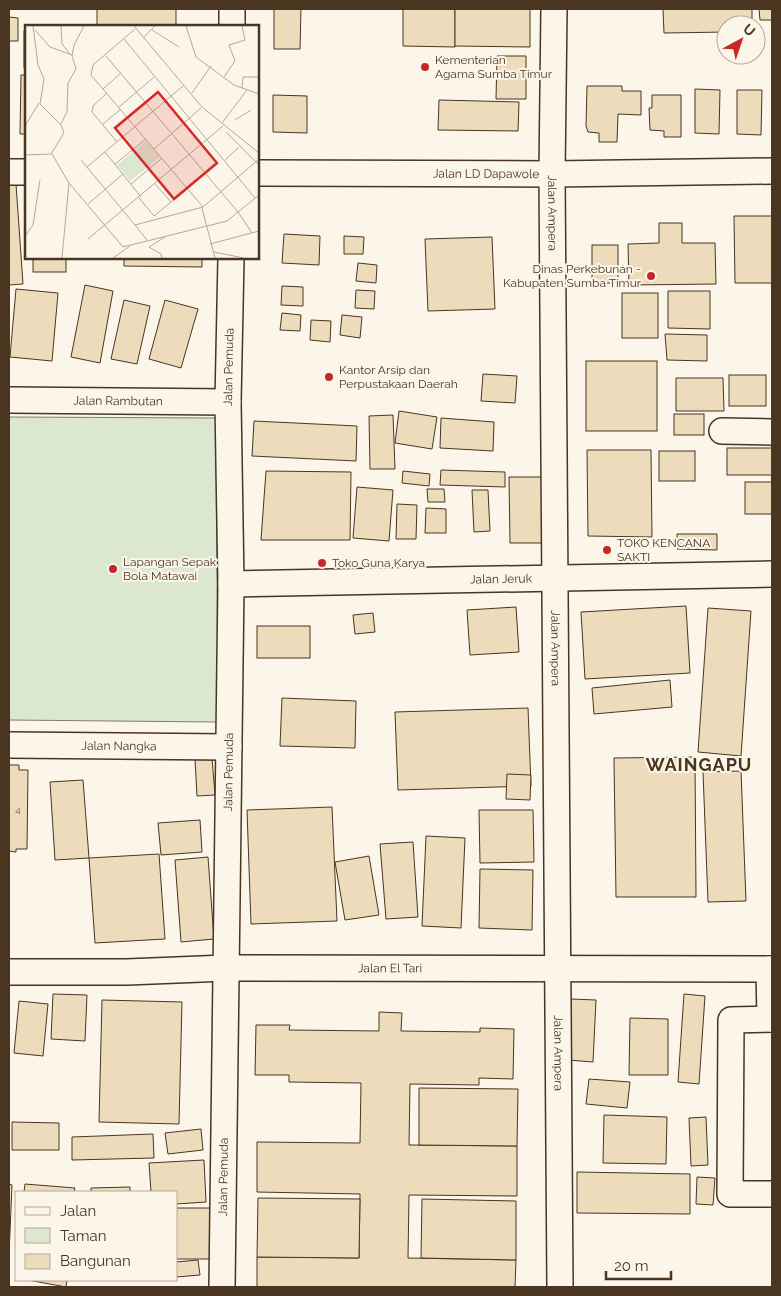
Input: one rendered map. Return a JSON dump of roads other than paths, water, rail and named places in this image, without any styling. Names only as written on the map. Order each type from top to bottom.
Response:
[{"type":"street","points":[[232,9],[232,25]]},
{"type":"street","name":"Jalan Ampera","points":[[554,9],[552,174],[560,1287]]},
{"type":"street","name":"Jalan LD Dapawole","points":[[259,173],[552,174],[772,171]]},
{"type":"street","points":[[9,172],[25,172]]},
{"type":"street","name":"Jalan Pemuda","points":[[222,1287],[231,584],[228,402],[231,259]]},
{"type":"street","name":"Jalan Rambutan","points":[[9,400],[228,402]]},
{"type":"street","points":[[722,432],[772,432]]},
{"type":"street","name":"Jalan Jeruk","points":[[231,584],[772,574]]},
{"type":"street","name":"Jalan Nangka","points":[[9,745],[229,747]]},
{"type":"street","name":"Jalan El Tari","points":[[9,972],[127,972],[226,968],[770,969]]},
{"type":"street","points":[[770,969],[771,1019],[731,1020],[730,1194],[772,1194]]},
{"type":"place","name":"Kementerian Agama Sumba Timur","points":[[425,67]]},
{"type":"place","name":"Dinas Perkebunan - Kabupaten Sumba Timur","points":[[651,276]]},
{"type":"place","name":"Kantor Arsip dan Perpustakaan Daerah","points":[[329,377]]},
{"type":"place","name":"TOKO KENCANA SAKTI","points":[[607,550]]},
{"type":"place","name":"Toko Guna Karya","points":[[322,563]]},
{"type":"place","name":"Lapangan Sepak Bola Matawai","points":[[113,569]]},
{"type":"district","name":"WAINGAPU","points":[[699,765]]}]
